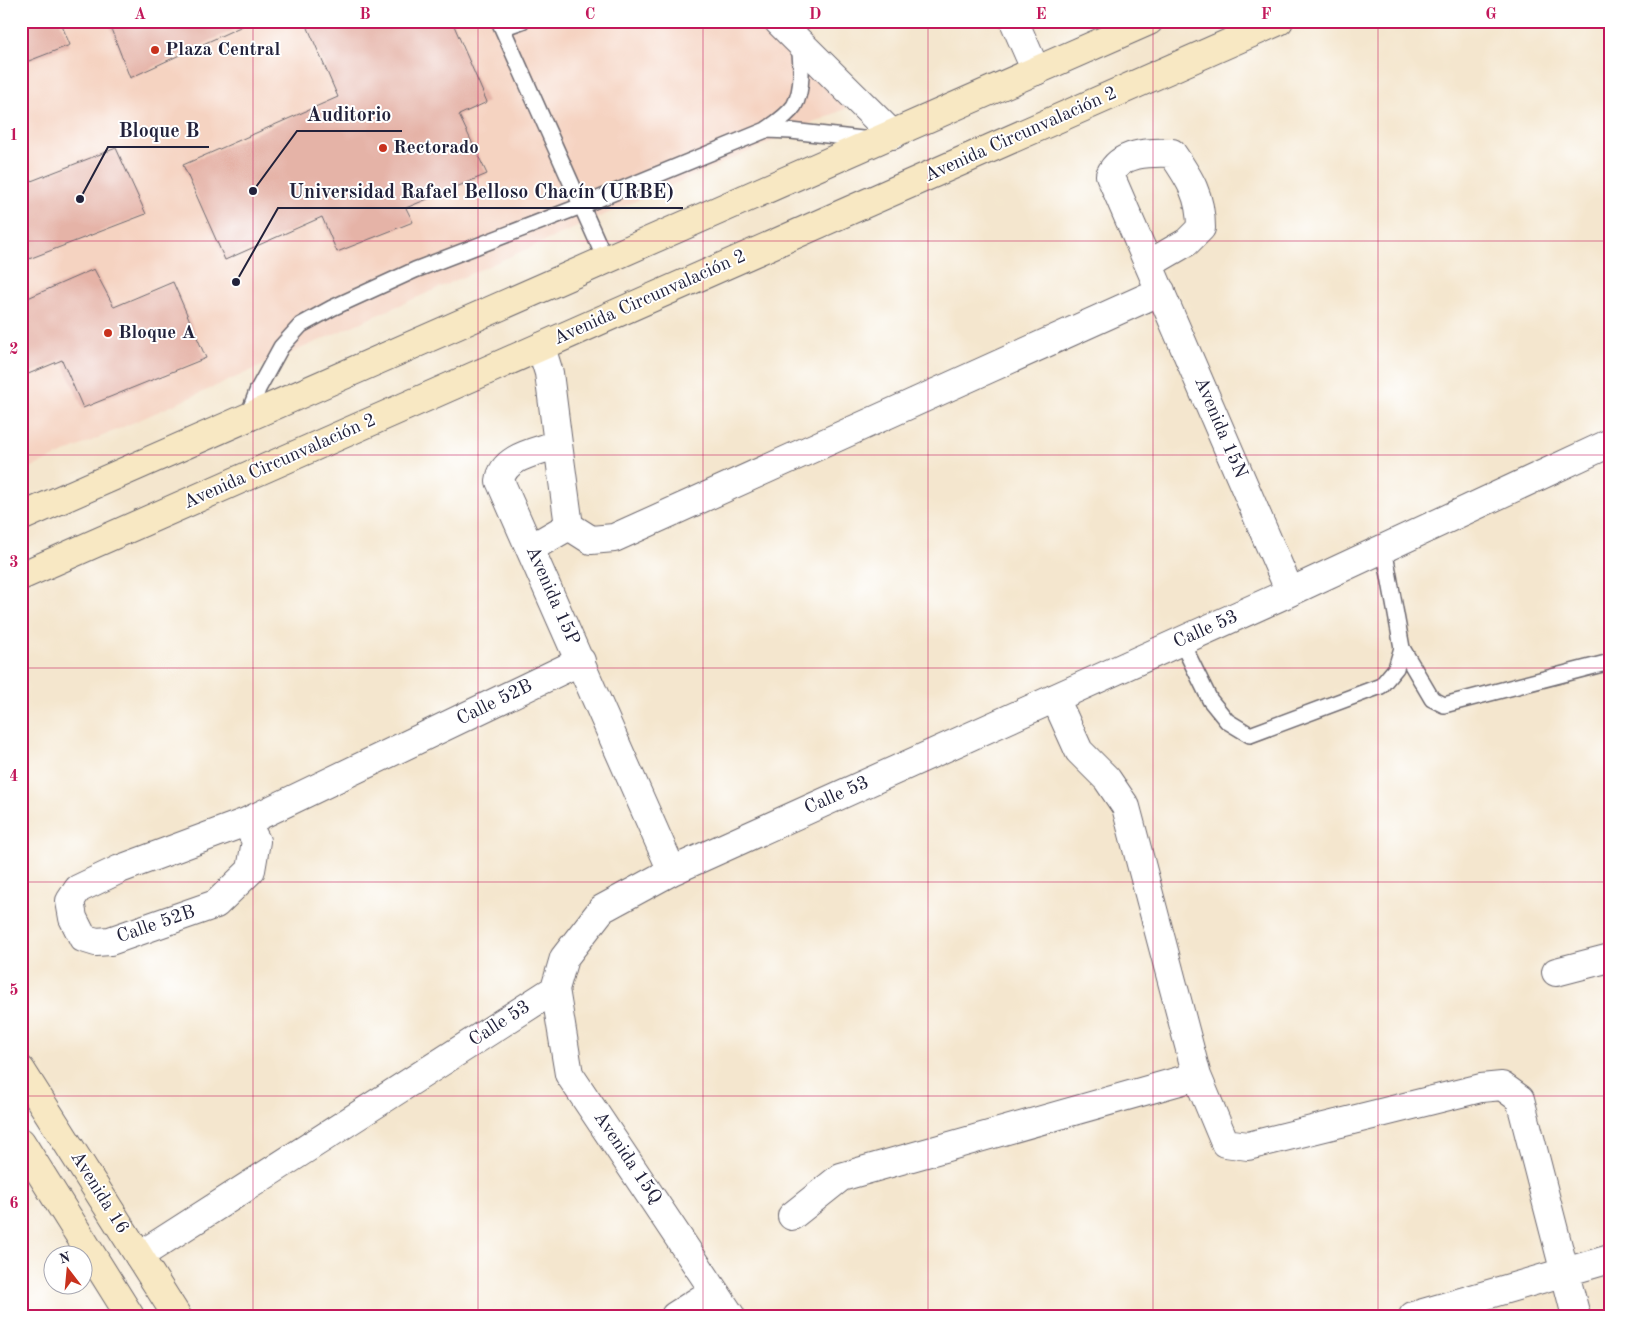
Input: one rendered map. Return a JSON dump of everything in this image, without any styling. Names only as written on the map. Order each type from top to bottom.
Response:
[{"type":"main road","points":[[21,517],[1149,21]]},
{"type":"main road","name":"Avenida Circunvalación 2","points":[[21,576],[1279,21]]},
{"type":"main road","name":"Avenida 16","points":[[21,1070],[177,1316]]},
{"type":"main road","name":"Avenida 16","points":[[21,1142],[130,1316]]},
{"type":"street","points":[[778,21],[886,138]]},
{"type":"street","points":[[1014,21],[1036,71]]},
{"type":"street","name":"Avenida 15N","points":[[1149,264],[1290,592]]},
{"type":"street","points":[[541,347],[549,373],[569,526],[591,540],[614,538],[1161,291]]},
{"type":"street","name":"Calle 53","points":[[139,1256],[555,989],[564,958],[602,910],[672,871],[1290,592],[1610,443]]},
{"type":"street","name":"Avenida 15P","points":[[558,444],[510,461],[502,471],[500,481],[672,871]]},
{"type":"street","points":[[531,548],[569,526]]},
{"type":"street","name":"Calle 52B","points":[[246,822],[256,841],[251,870],[216,904],[110,941],[96,942],[83,938],[73,918],[70,901],[78,889],[120,869],[246,822],[581,661]]},
{"type":"street","points":[[1054,698],[1079,751],[1107,779],[1126,807],[1197,1076],[1225,1143],[1248,1146],[1481,1088],[1502,1086],[1520,1099],[1576,1316]]},
{"type":"street","points":[[1556,972],[1610,958]]},
{"type":"street","name":"Avenida 15Q","points":[[555,989],[570,1074],[731,1316]]},
{"type":"street","points":[[792,1216],[841,1177],[1197,1076]]},
{"type":"street","points":[[1413,1316],[1610,1260]]},
{"type":"street","points":[[675,1316],[714,1291]]},
{"type":"lane","points":[[522,21],[500,25],[606,261]]},
{"type":"lane","points":[[247,418],[258,389],[281,346],[301,325],[332,308],[415,270],[581,206],[766,130],[794,106],[800,81],[798,41]]},
{"type":"lane","points":[[766,130],[886,138]]},
{"type":"lane","points":[[1384,548],[1402,648],[1432,699],[1444,705],[1610,662]]},
{"type":"lane","points":[[1181,641],[1210,700],[1227,721],[1250,735],[1381,686],[1396,668],[1402,648]]},
{"type":"shaded area","points":[[21,21],[754,21],[847,108],[21,472]]},
{"type":"building","points":[[21,21],[60,21],[70,45],[21,64]]},
{"type":"building","name":"Plaza Central","points":[[108,21],[253,21],[130,78]]},
{"type":"building","name":"Rectorado","points":[[305,21],[452,21],[487,102],[459,115],[487,174],[406,208],[413,222],[337,252],[322,217],[225,260],[183,165],[338,97]]},
{"type":"building","points":[[116,148],[146,214],[21,262],[21,185]]},
{"type":"building","name":"Bloque A","points":[[94,269],[114,307],[173,282],[206,358],[83,408],[62,360],[21,377],[21,301]]},
{"type":"place","name":"Plaza Central","points":[[155,50]]},
{"type":"place","name":"Rectorado","points":[[383,148]]},
{"type":"place","name":"Auditorio","points":[[253,191]]},
{"type":"place","name":"Bloque B","points":[[80,199]]},
{"type":"place","name":"Universidad Rafael Belloso Chacín (URBE)","points":[[236,282]]},
{"type":"place","name":"Bloque A","points":[[108,333]]}]
